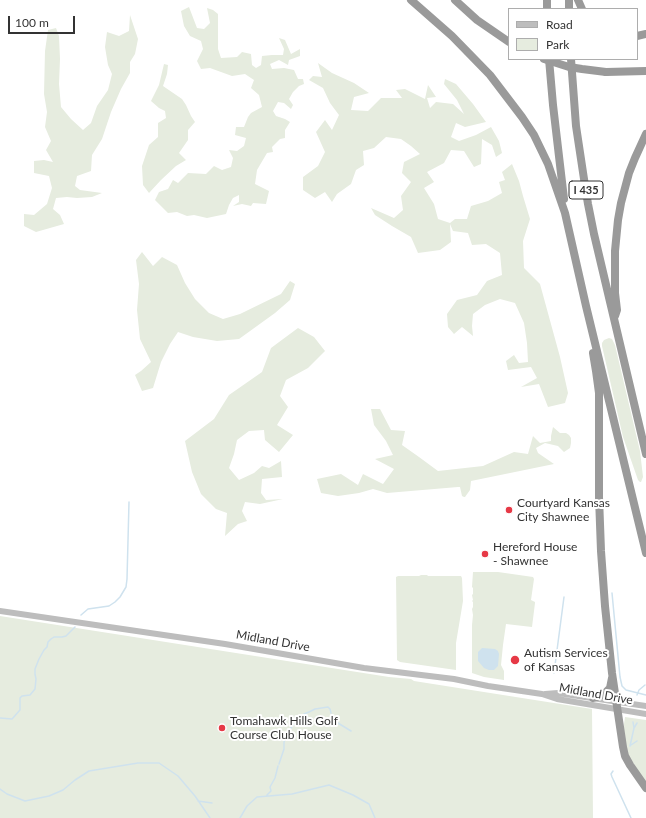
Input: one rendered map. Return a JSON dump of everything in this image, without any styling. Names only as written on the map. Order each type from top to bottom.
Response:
[{"type":"highway","points":[[411,0],[438,23],[490,75],[522,117],[534,135],[548,164],[565,213]]},
{"type":"highway","points":[[455,0],[477,20],[508,41]]},
{"type":"highway","points":[[547,60],[569,67],[606,72],[646,71]]},
{"type":"highway","name":"I 435","points":[[549,60],[565,213],[646,553]]},
{"type":"highway","name":"I 435","points":[[571,60],[576,119],[584,180],[594,234],[646,454]]},
{"type":"highway","points":[[614,318],[617,310],[615,292],[615,251],[620,208],[629,173],[646,134]]},
{"type":"highway","points":[[586,306],[585,318],[599,393],[599,497],[601,552],[612,673],[622,747],[630,765],[646,788]]},
{"type":"highway","points":[[593,698],[603,695],[608,690],[611,685],[612,673]]},
{"type":"main road","name":"Midland Drive","points":[[0,611],[225,644],[364,668],[454,679],[542,694],[557,699],[617,706],[646,706]]},
{"type":"main road","name":"Midland Drive","points":[[542,694],[558,693],[593,698],[646,714]]},
{"type":"green space","points":[[189,7],[197,28],[204,29],[210,23],[207,8],[218,14],[218,49],[221,58],[237,57],[242,52],[251,54],[252,65],[256,68],[261,65],[262,56],[283,55],[284,49],[279,38],[285,40],[291,54],[300,49],[300,56],[289,60],[288,65],[279,60],[270,64],[272,69],[284,68],[294,70],[298,79],[303,79],[304,84],[299,86],[293,92],[289,99],[293,105],[291,109],[284,103],[278,102],[273,111],[276,116],[290,122],[285,130],[285,138],[280,139],[272,147],[273,152],[267,153],[257,170],[255,184],[269,191],[266,204],[253,203],[251,206],[242,204],[233,206],[239,202],[239,195],[233,198],[226,214],[207,218],[194,215],[187,216],[177,212],[168,213],[155,200],[159,192],[168,189],[173,180],[178,183],[188,173],[206,174],[214,166],[222,170],[231,167],[233,158],[229,150],[237,151],[244,146],[246,138],[235,135],[236,127],[244,127],[251,113],[262,107],[259,95],[251,88],[254,80],[245,74],[232,76],[210,68],[201,69],[197,61],[203,49],[201,41],[190,36],[184,26],[181,11]]},
{"type":"green space","points":[[130,15],[138,39],[135,54],[130,62],[130,73],[111,112],[102,139],[92,155],[91,171],[77,176],[75,186],[80,190],[102,193],[92,197],[56,198],[53,209],[60,215],[64,224],[36,232],[24,226],[24,214],[34,215],[47,204],[52,188],[49,176],[34,173],[34,161],[44,160],[53,162],[46,150],[51,141],[45,127],[47,112],[44,94],[45,51],[48,30],[56,28],[59,36],[59,84],[61,107],[83,130],[91,123],[97,106],[108,90],[112,74],[108,65],[105,47],[107,32],[119,36],[129,31]]},
{"type":"green space","points":[[318,63],[332,73],[354,83],[369,93],[354,97],[351,110],[368,111],[381,98],[402,98],[396,90],[405,89],[425,99],[428,85],[436,97],[427,98],[430,108],[436,102],[453,104],[464,114],[457,100],[444,84],[445,79],[456,84],[486,122],[465,127],[456,123],[451,137],[459,141],[476,135],[491,127],[499,141],[502,153],[496,157],[492,145],[482,139],[481,164],[474,167],[464,151],[451,150],[444,163],[427,172],[434,182],[424,188],[434,204],[438,219],[450,223],[455,219],[467,219],[471,206],[488,201],[502,193],[499,182],[505,180],[502,172],[512,164],[519,181],[530,219],[523,241],[524,268],[540,284],[560,357],[568,393],[565,403],[548,407],[539,384],[521,387],[537,378],[531,367],[508,370],[506,361],[514,355],[519,363],[528,362],[524,323],[515,303],[500,299],[485,305],[473,314],[473,336],[462,327],[454,334],[448,327],[447,314],[457,300],[477,295],[487,281],[502,275],[500,253],[486,244],[472,245],[468,233],[453,231],[450,224],[451,242],[440,250],[418,253],[411,237],[375,215],[371,208],[394,218],[403,210],[401,196],[411,182],[402,173],[404,162],[420,154],[411,146],[401,139],[386,137],[374,148],[363,151],[364,165],[356,170],[351,184],[337,194],[332,202],[325,192],[315,198],[303,190],[303,177],[318,166],[325,152],[316,132],[325,120],[332,130],[339,115],[330,103],[323,88],[309,80],[313,76],[322,77]]},
{"type":"green space","points":[[164,64],[168,65],[163,86],[182,99],[195,122],[188,130],[188,140],[179,153],[186,160],[176,166],[149,193],[143,185],[142,166],[149,145],[158,137],[158,123],[166,118],[165,111],[151,101],[159,85]]},
{"type":"green space","points":[[142,252],[153,266],[162,257],[177,265],[185,283],[195,299],[209,313],[223,319],[240,314],[281,294],[290,281],[295,284],[290,300],[275,313],[239,339],[217,341],[193,337],[178,332],[161,362],[153,388],[142,391],[135,375],[151,362],[140,339],[137,310],[139,284],[136,260]]},
{"type":"green space","points":[[298,328],[314,337],[325,351],[308,368],[286,380],[280,396],[288,407],[277,425],[293,435],[279,452],[265,440],[264,430],[249,431],[237,440],[229,468],[239,480],[254,473],[262,466],[269,468],[281,461],[282,477],[262,479],[261,493],[266,500],[283,499],[260,504],[245,502],[242,511],[247,521],[238,524],[225,536],[227,513],[216,509],[201,494],[192,472],[185,441],[214,419],[229,395],[262,372],[271,348]]},
{"type":"green space","points":[[609,338],[612,339],[615,345],[640,451],[643,477],[641,482],[638,480],[623,437],[602,346],[604,340]]},
{"type":"green space","points":[[371,409],[380,409],[391,430],[405,431],[402,445],[438,471],[483,466],[514,452],[528,454],[533,436],[540,443],[551,441],[553,427],[560,433],[566,433],[569,435],[571,438],[571,443],[570,448],[564,452],[558,446],[545,443],[536,448],[538,453],[554,464],[471,481],[470,490],[465,497],[462,496],[460,487],[387,493],[373,489],[338,496],[321,493],[317,479],[341,474],[358,485],[363,474],[383,484],[394,469],[375,459],[393,455],[386,441],[374,425]]},
{"type":"green space","points":[[473,572],[498,572],[533,577],[534,579],[531,600],[535,602],[532,627],[506,624],[501,665],[504,671],[504,680],[484,677],[472,673]]},
{"type":"green space","points":[[421,575],[461,576],[462,578],[463,601],[456,643],[456,670],[400,662],[397,660],[396,577]]},
{"type":"green space","points":[[0,616],[389,677],[411,679],[414,681],[592,709],[593,818],[0,818]]},
{"type":"green space","points":[[625,717],[646,720],[646,783],[628,755],[624,733]]},
{"type":"water","points":[[482,648],[495,649],[498,651],[498,666],[494,670],[484,668],[478,661],[478,652]]},
{"type":"waterway","points":[[81,615],[88,609],[109,606],[120,597],[126,587],[129,502]]},
{"type":"waterway","points":[[612,593],[622,686],[626,690],[646,695]]},
{"type":"waterway","points":[[554,673],[564,597]]},
{"type":"waterway","points":[[0,718],[12,719],[20,710],[20,698],[22,696],[30,695],[35,689],[35,669],[39,659],[47,647],[48,642],[54,637],[66,636],[75,627]]},
{"type":"waterway","points":[[637,695],[639,690],[645,685]]},
{"type":"waterway","points":[[297,721],[301,719],[304,714],[315,709],[328,707],[331,713]]},
{"type":"waterway","points":[[331,716],[333,720],[351,731]]},
{"type":"waterway","points":[[630,746],[634,728],[633,722]]},
{"type":"waterway","points":[[634,728],[637,723]]},
{"type":"waterway","points":[[279,764],[284,749],[284,742],[294,724]]},
{"type":"waterway","points":[[631,745],[637,741]]},
{"type":"waterway","points":[[0,789],[7,794],[25,801],[49,796],[63,790],[89,771],[138,763],[159,763],[178,776],[195,796],[210,818]]},
{"type":"waterway","points":[[267,795],[271,791],[270,787],[275,778],[278,766]]},
{"type":"waterway","points":[[613,771],[611,774],[612,777],[631,818]]},
{"type":"waterway","points":[[240,818],[247,806],[257,797],[292,794],[329,785],[353,795],[369,804],[375,818]]},
{"type":"waterway","points":[[198,801],[212,803]]},
{"type":"place","name":"Courtyard Kansas City Shawnee","points":[[509,510]]},
{"type":"place","name":"Hereford House - Shawnee","points":[[485,554]]},
{"type":"place","name":"Autism Services of Kansas","points":[[515,660]]},
{"type":"place","name":"Tomahawk Hills Golf Course Club House","points":[[222,728]]}]
